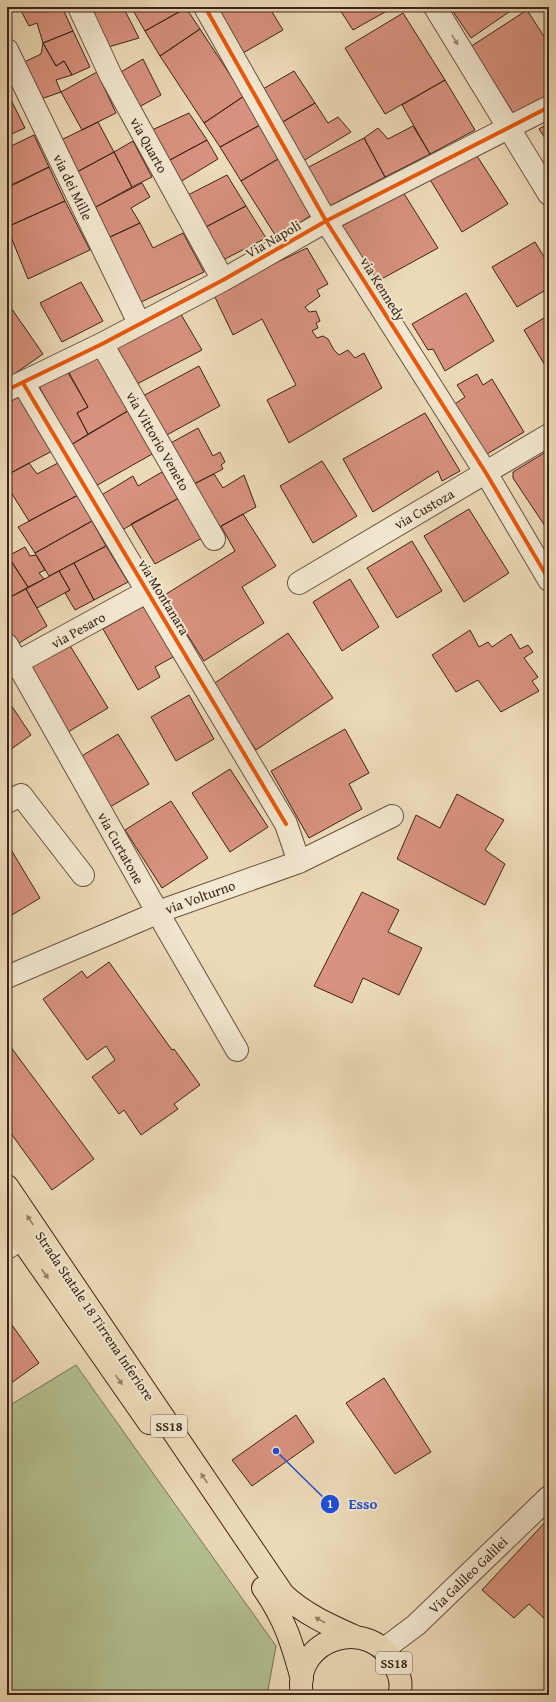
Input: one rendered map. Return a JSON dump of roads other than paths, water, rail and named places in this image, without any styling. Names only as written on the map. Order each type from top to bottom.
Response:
[{"type":"main road","name":"Strada Statale 18 Tirrena Inferiore","points":[[7,1186],[283,1594],[296,1607],[328,1625],[356,1637],[371,1641],[384,1649],[393,1661],[399,1675],[399,1695]]},
{"type":"main road","name":"Strada Statale 18 Tirrena Inferiore","points":[[7,1218],[14,1244],[278,1609],[287,1630],[302,1687]]},
{"type":"main road","name":"Strada Statale 18 Tirrena Inferiore","points":[[302,1687],[303,1670],[312,1654],[326,1643],[340,1637],[356,1637]]},
{"type":"street","name":"via Quarto","points":[[79,7],[111,76],[223,280]]},
{"type":"street","name":"via Kennedy","points":[[204,7],[326,221],[486,473],[549,580]]},
{"type":"street","points":[[435,7],[549,194]]},
{"type":"street","name":"via dei Mille","points":[[7,50],[139,324]]},
{"type":"street","name":"Via Napoli","points":[[15,386],[102,344],[223,280],[326,221],[549,107]]},
{"type":"street","name":"via Vittorio Veneto","points":[[102,344],[214,539]]},
{"type":"street","name":"via Montanara","points":[[15,386],[148,591],[286,824],[299,862]]},
{"type":"street","name":"via Custoza","points":[[298,582],[549,435]]},
{"type":"street","name":"via Pesaro","points":[[11,658],[148,591]]},
{"type":"street","name":"via Curtatone","points":[[11,658],[237,1050]]},
{"type":"street","points":[[7,802],[21,795],[83,875]]},
{"type":"street","name":"via Volturno","points":[[7,977],[158,913],[299,862],[392,816]]},
{"type":"street","name":"Via Galileo Galilei","points":[[384,1649],[416,1625],[549,1497]]},
{"type":"place","name":"Esso","points":[[276,1451]]}]
